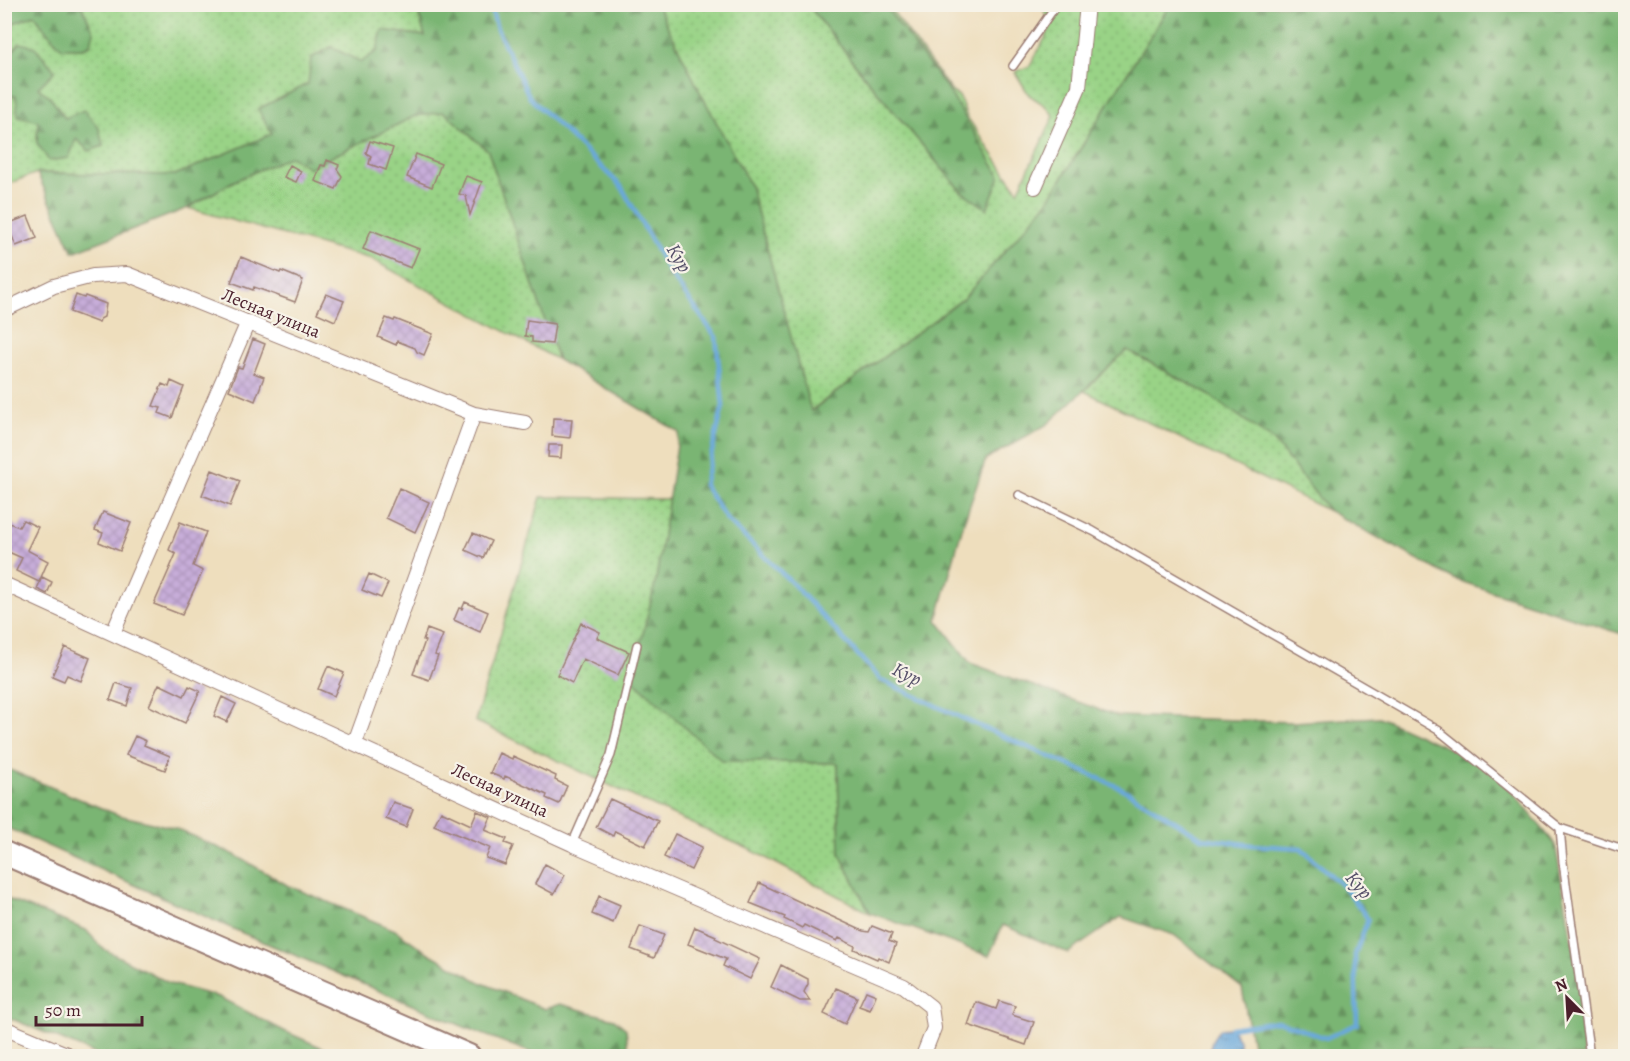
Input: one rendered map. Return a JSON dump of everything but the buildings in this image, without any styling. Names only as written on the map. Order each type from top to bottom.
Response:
[{"type":"main road","points":[[4,853],[469,1056]]},
{"type":"street","points":[[1035,187],[1079,87],[1087,4]]},
{"type":"street","name":"Лесная улица","points":[[4,310],[54,286],[93,276],[127,274],[474,414],[525,423]]},
{"type":"street","points":[[113,633],[248,322]]},
{"type":"street","points":[[355,744],[474,414]]},
{"type":"street","name":"Лесная улица","points":[[4,584],[572,844],[904,986],[931,1007],[934,1028],[928,1055]]},
{"type":"street","points":[[4,1028],[65,1055]]},
{"type":"lane","points":[[1012,66],[1057,4]]},
{"type":"lane","points":[[1019,495],[1093,531],[1438,730],[1560,828],[1626,850]]},
{"type":"lane","points":[[572,844],[611,755],[637,645]]},
{"type":"lane","points":[[1560,828],[1590,1056]]},
{"type":"green space","points":[[5,4],[68,4],[82,7],[94,32],[90,45],[83,48],[62,48],[35,15],[5,26]]},
{"type":"green space","points":[[401,4],[417,9],[425,36],[382,30],[377,51],[361,63],[331,47],[308,84],[258,109],[273,134],[175,175],[37,173],[5,185],[5,97],[16,96],[38,121],[37,143],[76,139],[89,151],[103,146],[65,119],[50,97],[38,88],[20,43],[5,60],[5,26],[35,15],[62,48],[83,48],[90,45],[82,7],[68,5]]},
{"type":"green space","points":[[401,5],[657,5],[750,185],[811,411],[964,298],[1046,204],[1165,13],[1167,5],[1625,5],[1625,635],[1454,579],[1329,511],[1274,441],[1209,395],[1127,350],[1048,424],[986,459],[963,525],[937,620],[970,663],[1117,716],[1293,722],[1379,717],[1493,768],[1555,844],[1578,973],[1584,1056],[1254,1056],[1242,988],[1174,935],[1121,917],[1068,953],[1003,925],[989,956],[870,913],[840,854],[838,763],[722,761],[632,679],[656,580],[679,432],[558,360],[488,151],[444,112],[415,116],[309,168],[291,156],[232,182],[188,208],[73,252],[37,173],[175,175],[272,134],[258,109],[308,84],[311,58],[331,47],[361,62],[377,51],[382,30],[425,36],[417,9]]},
{"type":"green space","points":[[657,5],[808,5],[873,87],[961,191],[949,91],[884,5],[888,5],[952,92],[959,96],[967,117],[1018,191],[1054,116],[1046,106],[1029,95],[1015,72],[1030,66],[1052,25],[1041,5],[1167,5],[1165,13],[1046,204],[964,298],[810,411],[750,185]]},
{"type":"green space","points":[[808,5],[884,5],[949,91],[1000,176],[987,209],[961,191],[873,87]]},
{"type":"green space","points":[[20,43],[35,47],[55,71],[38,88],[50,97],[65,118],[84,110],[99,128],[103,146],[89,151],[76,139],[69,158],[49,161],[37,143],[38,121],[18,116],[16,96],[5,97],[5,60]]},
{"type":"green space","points":[[444,112],[488,150],[558,360],[371,259],[188,208],[232,182],[291,156],[309,168],[415,116]]},
{"type":"green space","points":[[1127,350],[1209,395],[1274,441],[1329,511],[1084,391]]},
{"type":"green space","points":[[541,497],[669,499],[656,580],[722,761],[838,763],[840,854],[870,913],[751,850],[475,721]]},
{"type":"green space","points":[[5,768],[118,815],[175,828],[235,855],[287,885],[395,930],[427,952],[480,982],[545,1009],[560,1004],[614,1019],[626,1029],[628,1049],[647,1056],[540,1056],[469,1029],[240,932],[5,827]]},
{"type":"green space","points":[[5,898],[86,930],[102,948],[171,984],[219,997],[284,1031],[341,1056],[100,1056],[5,1016]]},
{"type":"water","points":[[1231,1028],[1239,1040],[1239,1056],[1209,1056],[1213,1038],[1220,1029]]},
{"type":"waterway","name":"Кур","points":[[490,4],[497,29],[530,98],[621,186],[669,272],[716,337],[723,406],[704,485],[727,520],[794,585],[881,680],[1121,788],[1202,838],[1252,845],[1301,848],[1347,890],[1368,919],[1355,955],[1357,1024],[1326,1038],[1278,1021],[1231,1028],[1229,1032]]}]
